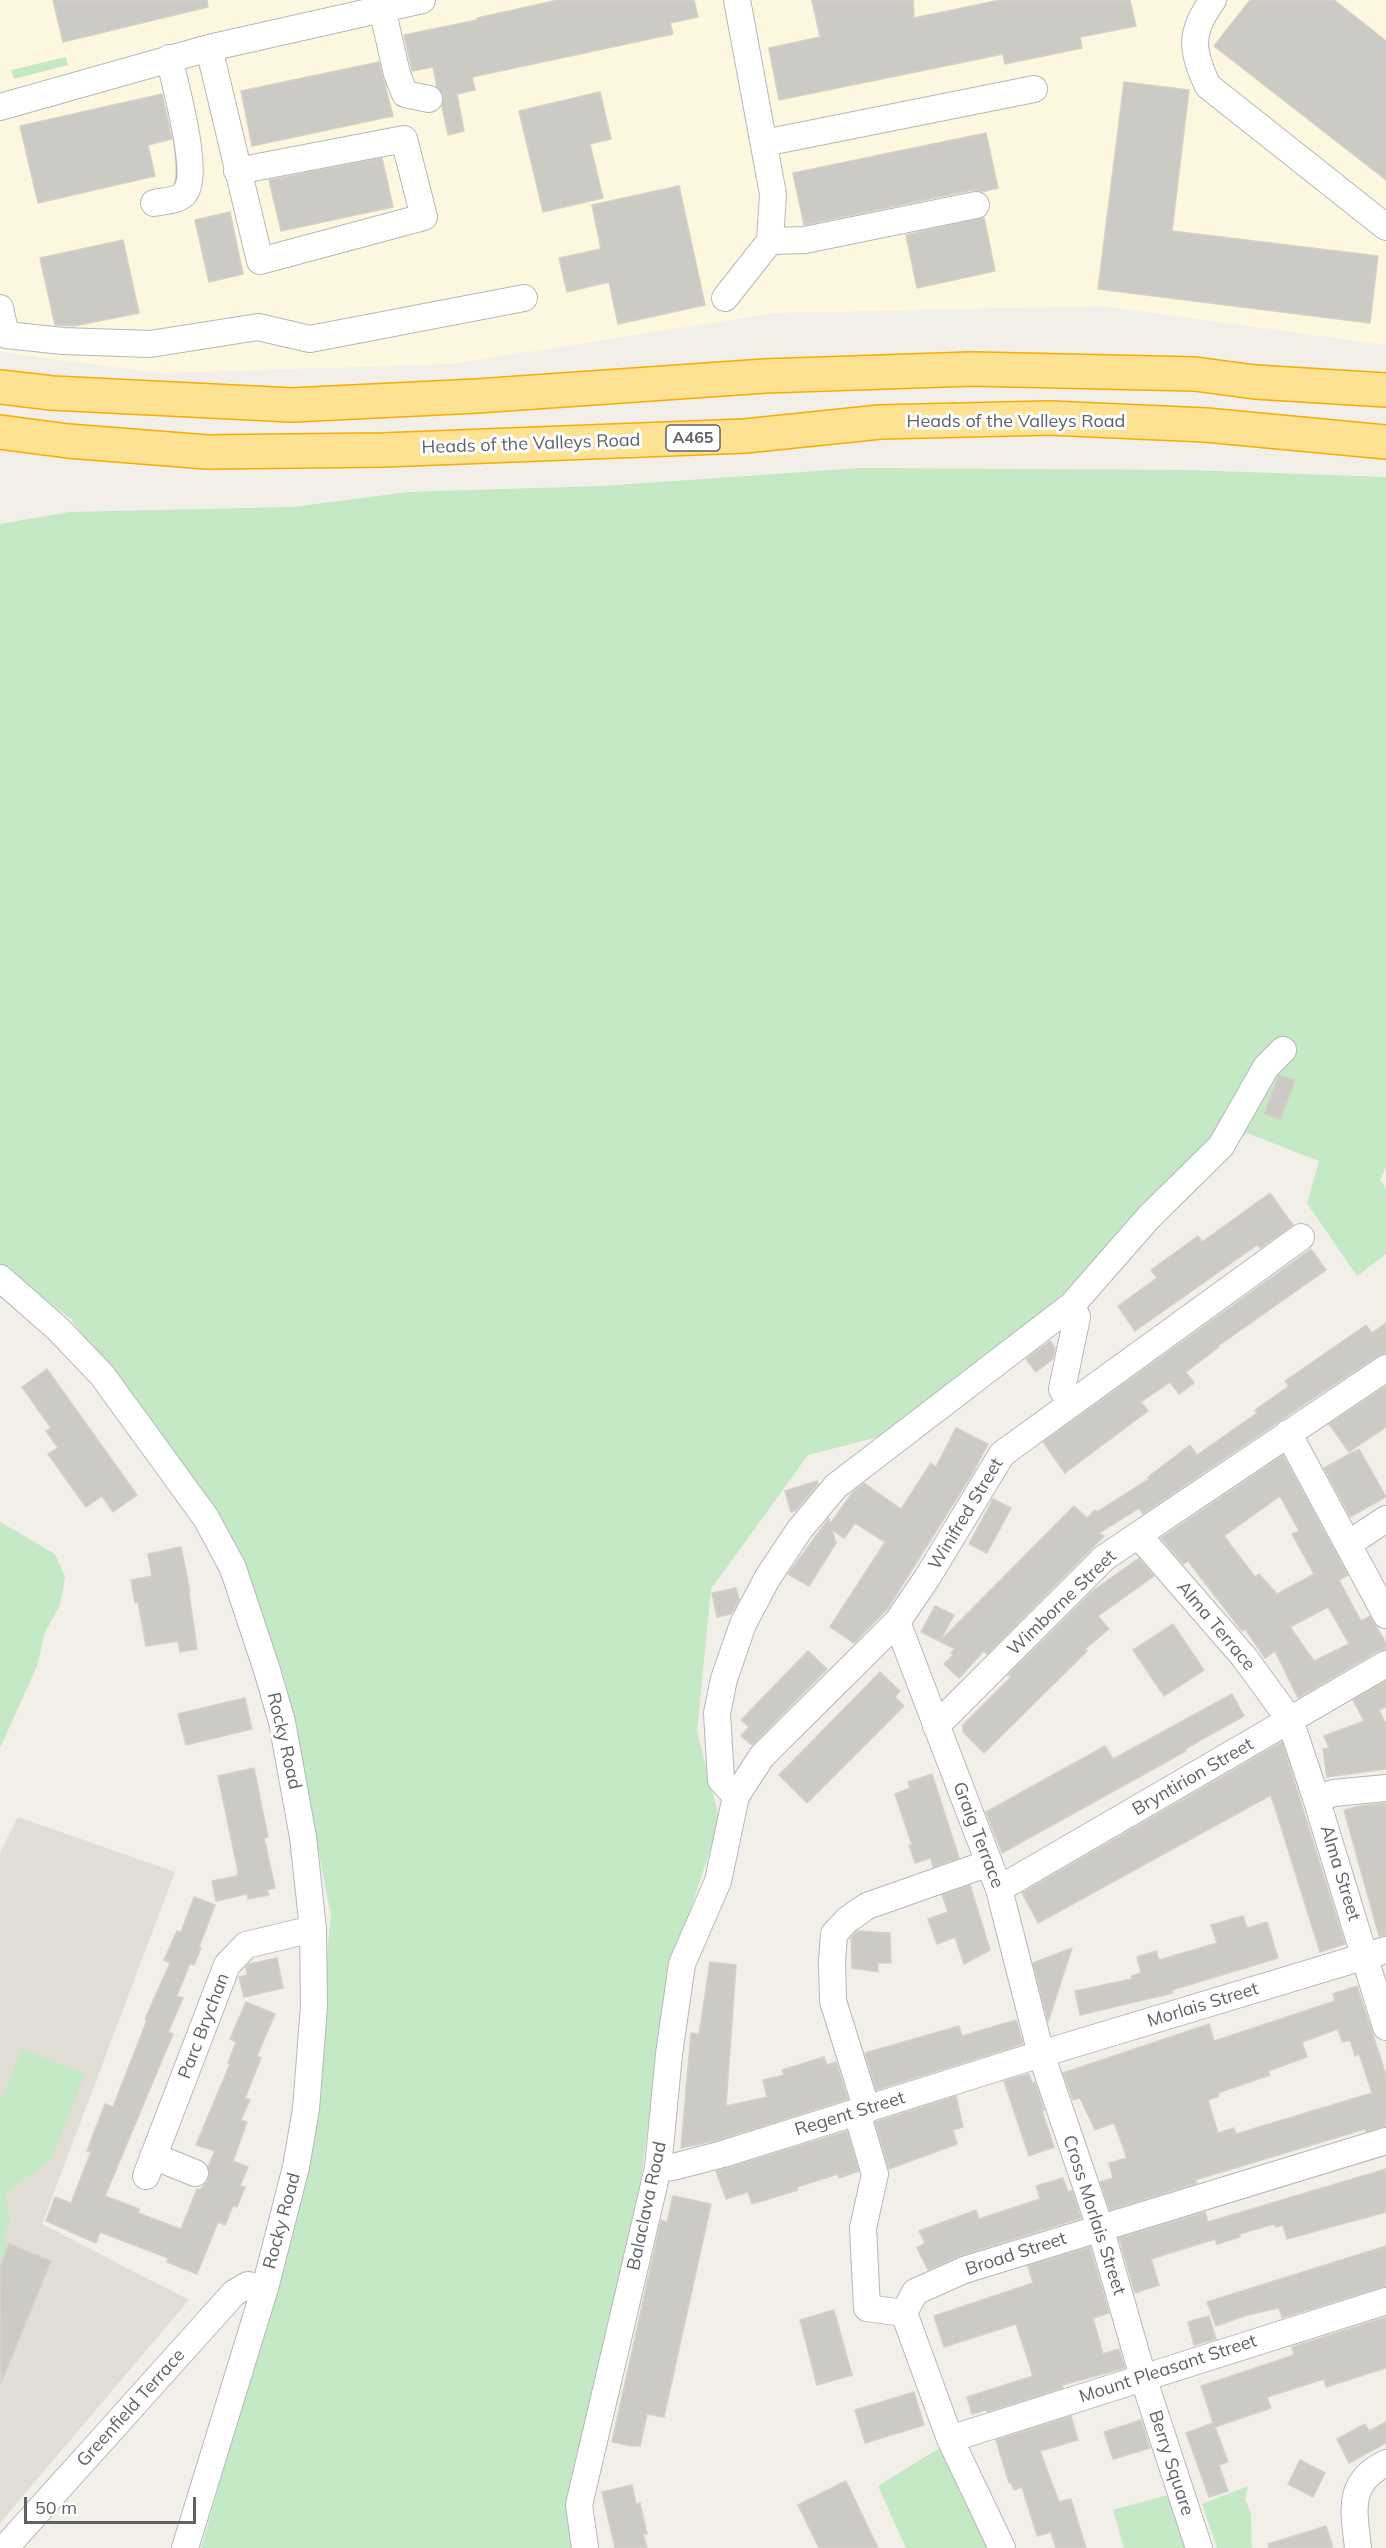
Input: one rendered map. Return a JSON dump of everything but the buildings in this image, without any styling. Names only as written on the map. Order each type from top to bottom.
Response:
[{"type":"highway","points":[[0,387],[52,393],[292,405],[477,396],[765,376],[972,369],[1195,374],[1255,382],[1386,390]]},
{"type":"highway","name":"Heads of the Valleys Road","points":[[0,432],[68,441],[207,452],[383,450],[745,435],[880,422],[1050,418],[1206,425],[1386,442]]},
{"type":"street","points":[[0,107],[169,58],[418,0]]},
{"type":"street","points":[[725,298],[770,242],[773,194],[737,0]]},
{"type":"street","points":[[1213,0],[1201,16],[1194,39],[1196,62],[1208,86],[1386,226]]},
{"type":"street","points":[[382,8],[397,74],[405,94],[429,99]]},
{"type":"street","points":[[209,48],[237,171],[260,261],[424,218],[404,139],[237,171]]},
{"type":"street","points":[[154,203],[182,197],[186,192],[191,174],[187,140],[169,58]]},
{"type":"street","points":[[764,143],[1034,89]]},
{"type":"street","points":[[770,242],[805,240],[976,205]]},
{"type":"street","points":[[0,308],[6,335],[63,341],[150,344],[258,327],[310,339],[524,298]]},
{"type":"street","points":[[736,1796],[722,1780],[717,1713],[723,1679],[743,1624],[768,1577],[800,1528],[836,1485],[1072,1305],[1149,1216],[1221,1146],[1266,1067],[1283,1050]]},
{"type":"street","name":"Winifred Street","points":[[736,1796],[762,1756],[897,1623],[1002,1454],[1301,1237]]},
{"type":"street","name":"Rocky Road","points":[[3,1286],[58,1329],[102,1375],[206,1518],[233,1568],[252,1621],[282,1722],[303,1837],[313,1929],[314,2006],[306,2109],[296,2167],[265,2288],[185,2548]]},
{"type":"street","points":[[1070,1403],[1062,1389],[1077,1317],[1072,1305]]},
{"type":"street","name":"Wimborne Street","points":[[936,1726],[1104,1558],[1386,1368]]},
{"type":"street","points":[[1288,1433],[1386,1615]]},
{"type":"street","points":[[1347,1544],[1386,1520]]},
{"type":"street","name":"Alma Terrace","points":[[1139,1536],[1244,1657],[1290,1720]]},
{"type":"street","name":"Graig Terrace","points":[[897,1623],[999,1889],[1041,2054]]},
{"type":"street","name":"Bryntirion Street","points":[[999,1889],[1386,1664]]},
{"type":"street","name":"Alma Street","points":[[1290,1720],[1316,1798],[1376,1953],[1386,2027]]},
{"type":"street","points":[[1316,1798],[1334,1793],[1386,1788]]},
{"type":"street","name":"Balaclava Road","points":[[585,2548],[579,2505],[658,2168],[669,2054],[682,1964],[718,1881],[736,1796]]},
{"type":"street","points":[[989,1863],[867,1906],[847,1920],[834,1934],[832,1961],[833,2001],[862,2112],[875,2174],[863,2228],[867,2308],[904,2313],[950,2439],[1002,2548]]},
{"type":"street","name":"Parc Brychan","points":[[195,2173],[149,2166],[227,1965],[246,1945],[313,1929]]},
{"type":"street","name":"Morlais Street","points":[[1041,2054],[1376,1953]]},
{"type":"street","name":"Regent Street","points":[[658,2168],[673,2167],[723,2154],[1041,2054]]},
{"type":"street","name":"Cross Morlais Street","points":[[1041,2054],[1100,2227],[1143,2377]]},
{"type":"street","name":"Broad Street","points":[[904,2313],[915,2292],[964,2270],[1386,2141]]},
{"type":"street","name":"Greenfield Terrace","points":[[5,2548],[234,2293],[248,2285],[265,2288]]},
{"type":"street","name":"Mount Pleasant Street","points":[[950,2439],[1386,2301]]},
{"type":"street","name":"Berry Square","points":[[1143,2377],[1199,2548]]},
{"type":"street","points":[[1358,2548],[1355,2494],[1363,2479],[1386,2463]]},
{"type":"shaded area","points":[[0,0],[1386,0],[1386,345],[1103,306],[774,313],[452,364],[160,373],[0,352]]},
{"type":"shaded area","points":[[18,1817],[175,1872],[42,2224],[189,2300],[0,2523],[0,1853]]},
{"type":"green space","points":[[66,57],[68,65],[14,79],[11,70]]},
{"type":"green space","points":[[860,468],[1188,470],[1386,477],[1386,1167],[1380,1180],[1386,1188],[1386,1254],[1357,1276],[1307,1203],[1319,1161],[1247,1133],[1042,1332],[882,1436],[808,1455],[711,1589],[697,1731],[720,1821],[667,1979],[641,2180],[570,2517],[574,2548],[201,2548],[304,2188],[331,1915],[284,1676],[236,1544],[71,1319],[0,1266],[0,524],[70,512],[293,507],[408,492],[603,486]]},
{"type":"green space","points":[[0,1522],[55,1554],[65,1577],[60,1605],[45,1632],[37,1666],[0,1748]]},
{"type":"green space","points":[[22,2049],[85,2074],[52,2158],[5,2194],[10,2220],[3,2236],[9,2244],[3,2259],[0,2258],[0,2102]]},
{"type":"green space","points":[[941,2447],[992,2548],[906,2548],[878,2486]]},
{"type":"green space","points":[[1248,2486],[1245,2499],[1251,2513],[1252,2548],[1217,2548],[1202,2504]]},
{"type":"green space","points":[[1172,2494],[1190,2548],[1124,2548],[1113,2510]]}]
